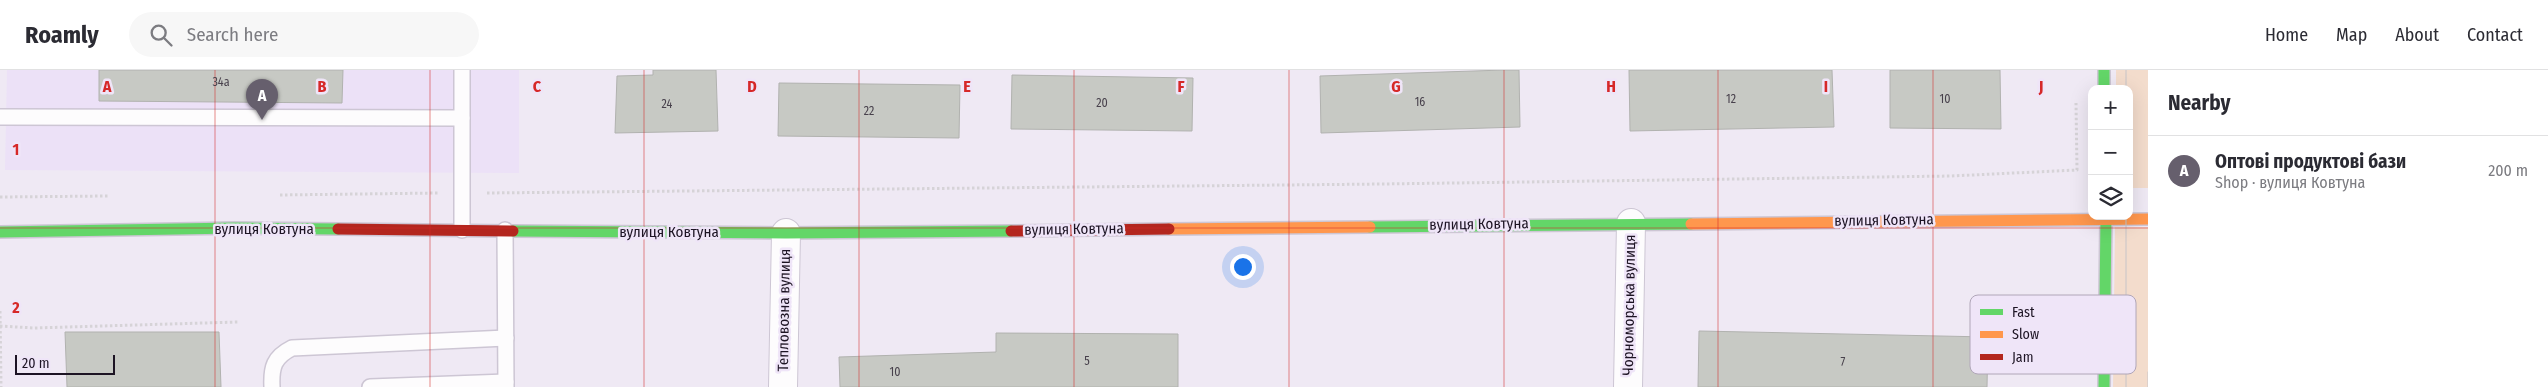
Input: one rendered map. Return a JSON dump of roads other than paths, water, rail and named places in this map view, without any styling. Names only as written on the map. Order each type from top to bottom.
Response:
[{"type":"street","points":[[2104,70],[2104,85]]},
{"type":"street","name":"вулиця Ковтуна","points":[[0,232],[235,228],[786,233],[2088,217]]},
{"type":"street","name":"вулиця Ковтуна","points":[[2133,218],[2148,219]]},
{"type":"street","points":[[2105,295],[2106,220]]},
{"type":"street","name":"Чорноморська вулиця","points":[[1628,387],[1631,223]]},
{"type":"street","name":"Тепловозна вулиця","points":[[783,387],[786,233]]},
{"type":"street","points":[[2104,374],[2104,387]]},
{"type":"lane","points":[[462,70],[462,230]]},
{"type":"lane","points":[[0,117],[462,118]]},
{"type":"lane","points":[[370,387],[506,384],[505,230]]},
{"type":"lane","points":[[272,387],[273,364],[277,358],[292,348],[506,338]]},
{"type":"tram line","points":[[2126,70],[2126,85]]},
{"type":"tram line","points":[[2126,220],[2126,295]]},
{"type":"tram line","points":[[2148,372],[2148,387]]},
{"type":"tram line","points":[[2126,374],[2126,387]]},
{"type":"place","name":"Оптові продуктові бази","points":[[262,120]]}]
